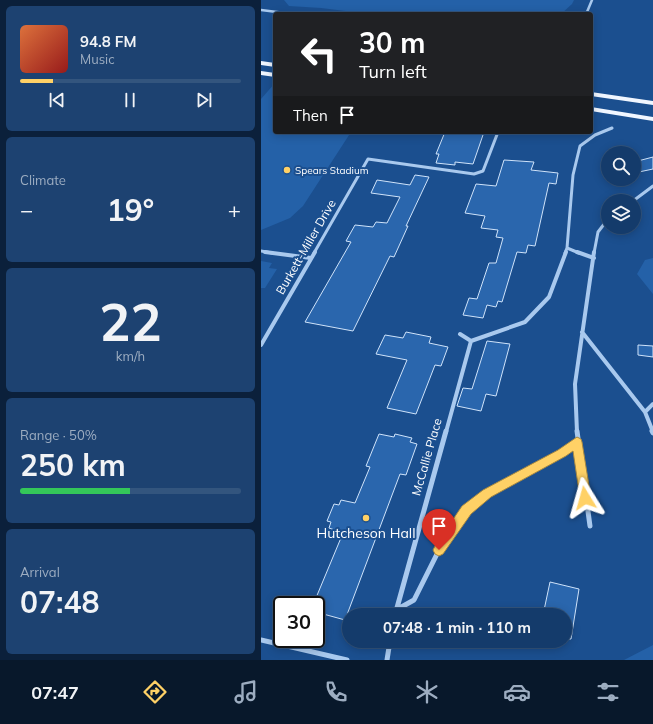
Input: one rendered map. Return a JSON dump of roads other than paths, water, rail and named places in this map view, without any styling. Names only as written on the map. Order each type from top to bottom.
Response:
[{"type":"main road","points":[[261,63],[273,66]]},
{"type":"main road","points":[[261,68],[273,66]]},
{"type":"main road","points":[[261,74],[273,76]]},
{"type":"main road","points":[[261,77],[273,76]]},
{"type":"main road","points":[[593,94],[653,103]]},
{"type":"main road","points":[[593,109],[653,119]]},
{"type":"street","points":[[587,12],[592,0]]},
{"type":"street","points":[[261,10],[277,12]]},
{"type":"street","points":[[460,334],[471,341],[525,322],[549,297],[567,248],[573,175],[580,146],[595,135],[612,128]]},
{"type":"street","name":"Burkett-Miller Drive","points":[[261,345],[368,159],[474,174],[483,171],[497,134]]},
{"type":"street","points":[[641,195],[653,186]]},
{"type":"street","points":[[590,526],[577,442],[575,384],[594,258],[595,240],[601,224]]},
{"type":"street","points":[[567,248],[594,258]]},
{"type":"street","points":[[261,251],[311,258]]},
{"type":"street","points":[[582,332],[645,412],[653,433]]},
{"type":"street","name":"McCallie Place","points":[[397,608],[471,341]]},
{"type":"street","points":[[645,412],[653,404]]},
{"type":"street","points":[[403,608],[414,600],[439,550],[467,510],[487,493],[562,453],[577,442]]},
{"type":"street","points":[[261,640],[347,660]]},
{"type":"street","points":[[387,660],[389,648]]},
{"type":"place","name":"Spears Stadium","points":[[287,170]]},
{"type":"place","name":"Hutcheson Hall","points":[[366,518]]}]
